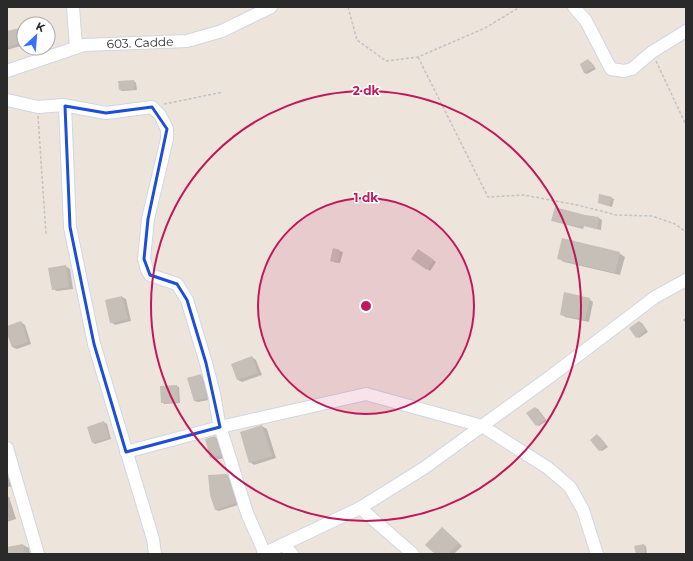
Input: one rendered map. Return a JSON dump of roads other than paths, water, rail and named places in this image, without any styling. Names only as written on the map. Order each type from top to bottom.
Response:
[{"type":"street","points":[[73,7],[76,47]]},
{"type":"street","name":"603. Cadde","points":[[7,71],[84,45],[187,41],[222,31],[271,7]]},
{"type":"street","points":[[574,7],[586,21],[611,69],[624,71],[632,69],[652,52],[686,31]]},
{"type":"street","points":[[7,100],[38,107],[65,106],[106,113],[152,106],[160,115],[167,128],[167,139],[148,218],[144,259],[150,276],[177,284],[187,300],[214,394],[220,427],[247,513],[264,554],[360,508],[424,468],[551,376],[655,297],[686,280]]},
{"type":"street","points":[[65,106],[70,227],[94,344],[153,539],[155,554]]},
{"type":"street","points":[[126,452],[220,427],[366,394],[482,426],[548,468],[570,487],[583,510],[598,554]]},
{"type":"street","points":[[7,448],[38,554]]},
{"type":"street","points":[[360,508],[414,554]]},
{"type":"street","points":[[283,544],[292,554]]}]
